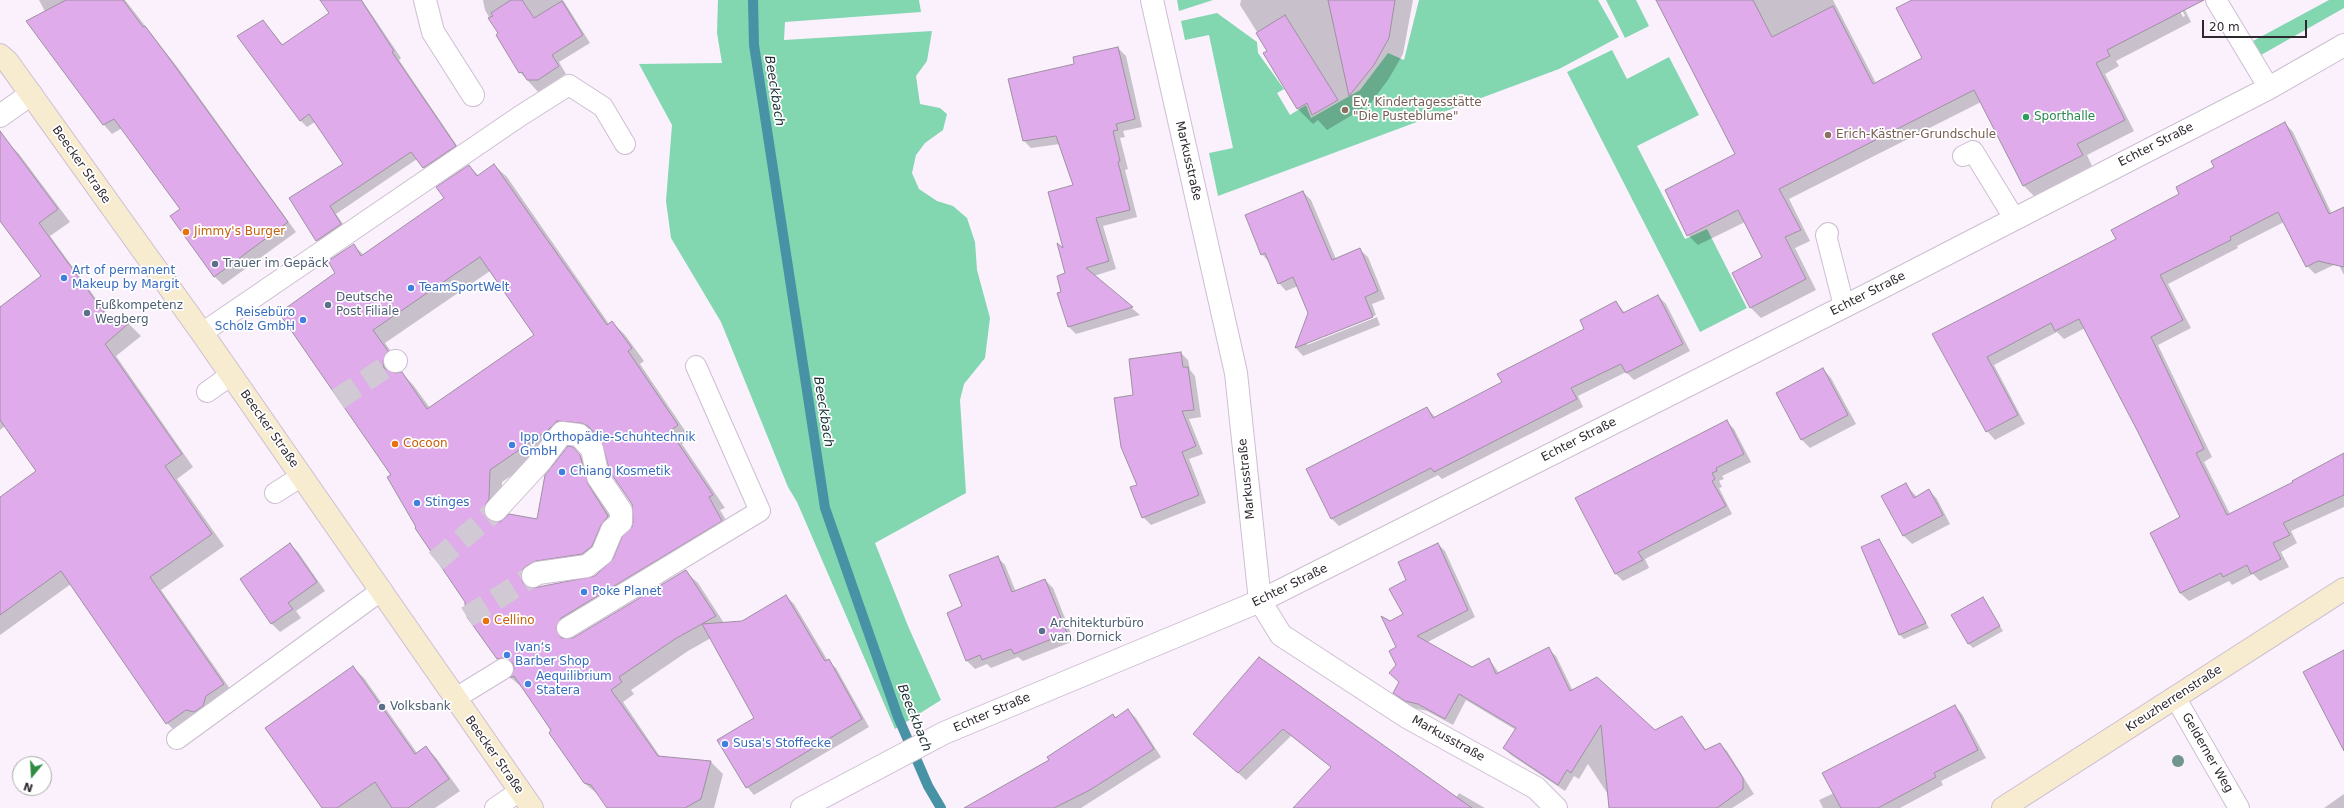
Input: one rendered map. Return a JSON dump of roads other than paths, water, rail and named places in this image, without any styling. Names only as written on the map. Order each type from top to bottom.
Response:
[{"type":"street","points":[[425,0],[433,32],[473,95]]},
{"type":"street","name":"Markusstraße","points":[[1152,0],[1236,373],[1260,602],[1281,635],[1407,717],[1536,788],[1556,808]]},
{"type":"street","name":"Echter Straße","points":[[802,808],[927,741],[1260,602],[1844,306],[2269,88],[2344,45]]},
{"type":"street","name":"Beecker Straße","points":[[0,55],[31,94],[202,333],[382,590],[454,699],[526,800]]},
{"type":"street","points":[[0,116],[31,94]]},
{"type":"street","points":[[496,510],[540,462],[562,433],[579,435],[592,449],[598,477],[621,510],[620,522],[612,530],[602,554],[587,566],[538,573],[533,576]]},
{"type":"street","name":"Kreuzherrenstraße","points":[[2005,807],[2344,588]]},
{"type":"lane","points":[[2216,0],[2269,88]]},
{"type":"lane","points":[[202,333],[520,116],[569,85],[602,107],[625,144]]},
{"type":"lane","points":[[1963,156],[1973,151],[2014,218]]},
{"type":"lane","points":[[1828,233],[1826,235],[1844,306]]},
{"type":"lane","points":[[568,628],[760,511],[696,366]]},
{"type":"lane","points":[[207,392],[231,375]]},
{"type":"lane","points":[[275,493],[302,476]]},
{"type":"lane","points":[[177,739],[382,590]]},
{"type":"lane","points":[[454,699],[503,669]]},
{"type":"lane","name":"Gelderner Weg","points":[[2175,697],[2214,781],[2239,808]]},
{"type":"lane","points":[[495,808],[526,800]]},
{"type":"waterway","name":"Beeckbach","points":[[753,0],[754,45],[825,508],[898,717],[928,786],[941,808]]},
{"type":"tunnel","points":[[338,399],[395,361]]},
{"type":"tunnel","points":[[436,561],[496,510]]},
{"type":"tunnel","points":[[467,617],[533,576]]},
{"type":"place","name":"Ev. Kindertagesstätte \"Die Pusteblume\"","points":[[1345,110]]},
{"type":"place","name":"Sporthalle","points":[[2026,117]]},
{"type":"place","name":"Erich-Kästner-Grundschule","points":[[1828,135]]},
{"type":"place","name":"Jimmy's Burger","points":[[186,232]]},
{"type":"place","name":"Trauer im Gepäck","points":[[215,264]]},
{"type":"place","name":"Art of permanent Makeup by Margit","points":[[64,278]]},
{"type":"place","name":"TeamSportWelt","points":[[411,288]]},
{"type":"place","name":"Deutsche Post Filiale","points":[[328,305]]},
{"type":"place","name":"Fußkompetenz Wegberg","points":[[87,313]]},
{"type":"place","name":"Reisebüro Scholz GmbH","points":[[303,320]]},
{"type":"place","name":"Cocoon","points":[[395,444]]},
{"type":"place","name":"Ipp Orthopädie-Schuhtechnik GmbH","points":[[512,445]]},
{"type":"place","name":"Chiang Kosmetik","points":[[562,472]]},
{"type":"place","name":"Stinges","points":[[417,503]]},
{"type":"place","name":"Poke Planet","points":[[584,592]]},
{"type":"place","name":"Cellino","points":[[486,621]]},
{"type":"place","name":"Architekturbüro van Dornick","points":[[1042,631]]},
{"type":"place","name":"Ivan‘s Barber Shop","points":[[507,655]]},
{"type":"place","name":"Aequilibrium Statera","points":[[528,684]]},
{"type":"place","name":"Volksbank","points":[[382,707]]},
{"type":"place","name":"Susa's Stoffecke","points":[[725,744]]}]
